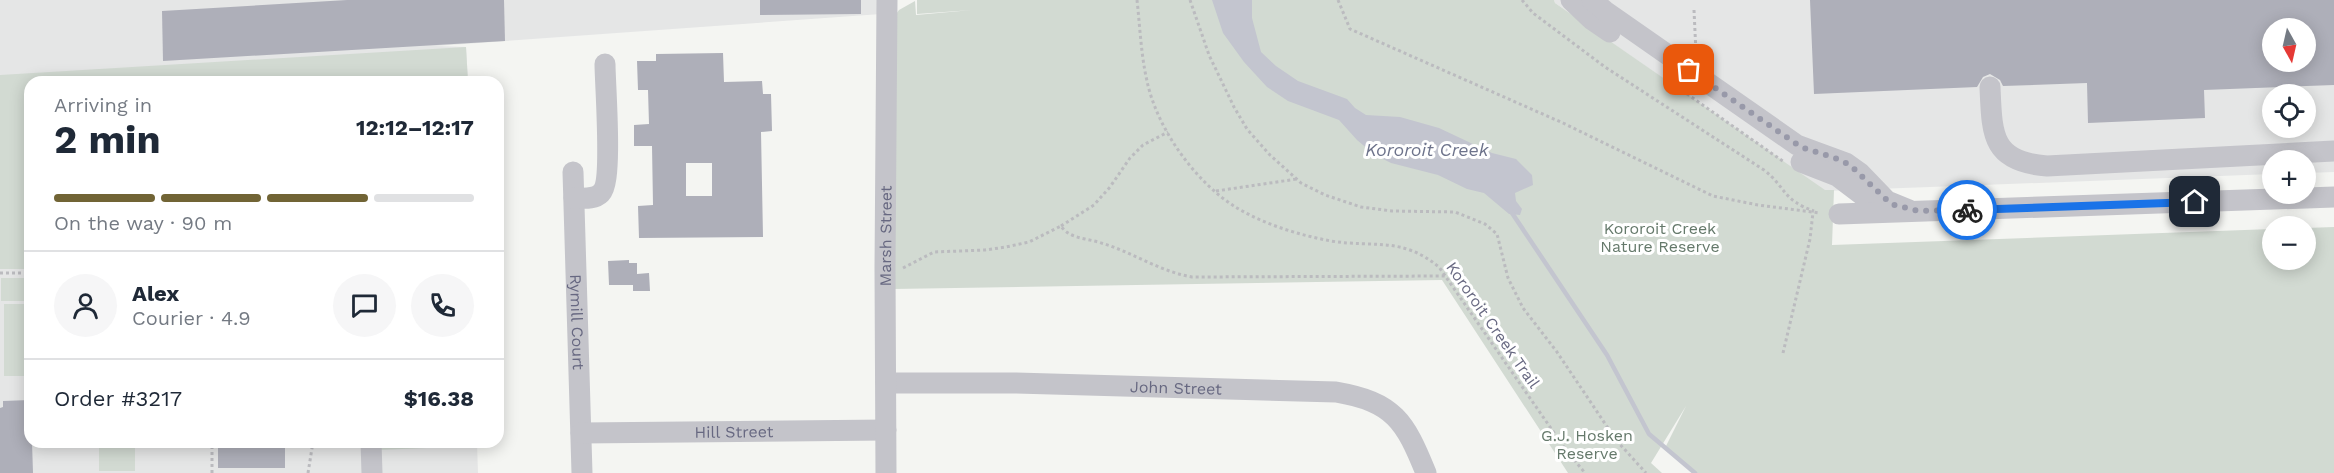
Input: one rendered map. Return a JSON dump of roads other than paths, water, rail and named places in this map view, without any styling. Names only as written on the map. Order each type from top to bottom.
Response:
[{"type":"street","name":"Marsh Street","points":[[886,473],[887,0]]},
{"type":"street","points":[[1585,3],[1605,11],[1797,145],[1846,163],[1860,173],[1887,201],[1898,207],[1918,211]]},
{"type":"street","points":[[1585,3],[1785,154],[1796,161],[1837,176],[1880,208],[1894,212]]},
{"type":"street","points":[[574,198],[597,196],[606,186],[604,64]]},
{"type":"street","points":[[1990,87],[1991,119],[1998,141],[2011,157],[2029,165],[2047,166],[2334,151]]},
{"type":"street","name":"Rymill Court","points":[[573,172],[582,473]]},
{"type":"street","points":[[1829,214],[2334,197]]},
{"type":"street","name":"John Street","points":[[886,382],[1016,383],[1336,392],[1361,396],[1394,415],[1414,444],[1426,473]]},
{"type":"street","name":"Hill Street","points":[[581,433],[886,430]]},
{"type":"street","points":[[370,448],[372,473]]},
{"type":"water","name":"Kororoit Creek","points":[[1212,0],[1252,0],[1252,18],[1261,52],[1298,81],[1347,99],[1366,115],[1400,117],[1439,128],[1492,153],[1516,159],[1532,175],[1533,185],[1515,193],[1516,201],[1522,209],[1520,215],[1509,214],[1484,193],[1467,189],[1438,175],[1391,163],[1375,155],[1339,120],[1288,101],[1267,87],[1244,62],[1223,33]]},
{"type":"waterway","name":"Kororoit Creek","points":[[1510,210],[1607,355],[1649,434],[1695,473]]},
{"type":"park label","name":"Kororoit Creek Nature Reserve","points":[[1660,237]]},
{"type":"park label","name":"G.J. Hosken Reserve","points":[[1587,444]]}]
